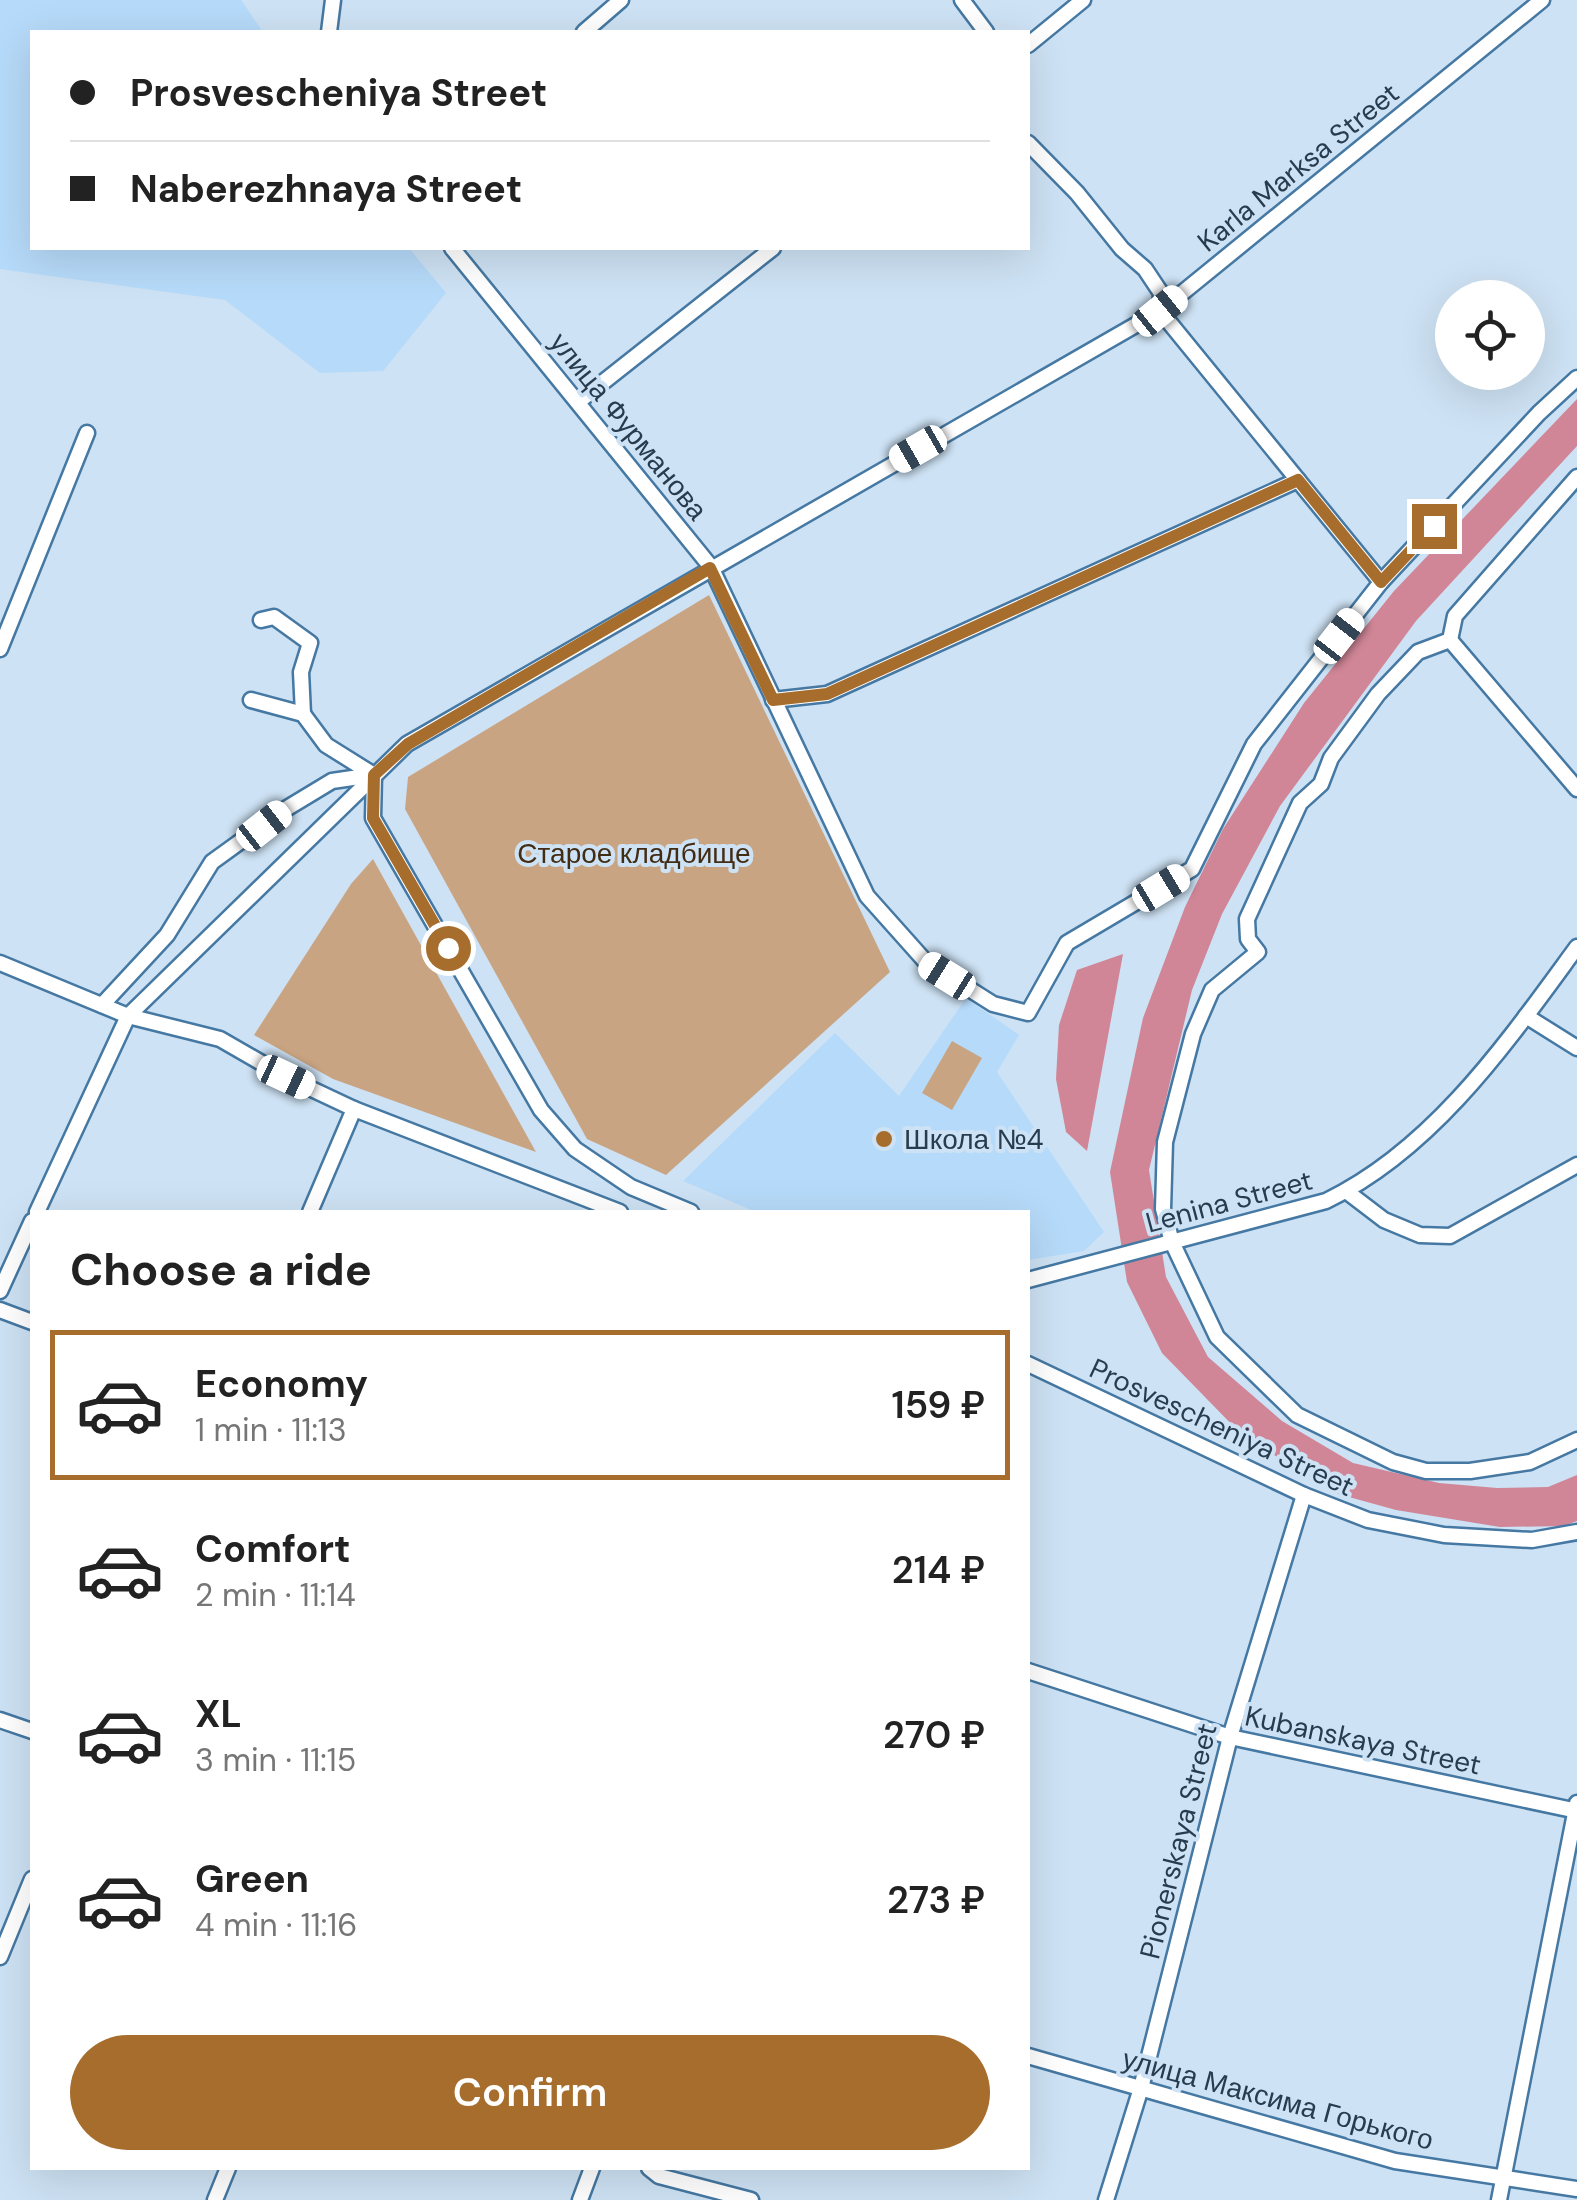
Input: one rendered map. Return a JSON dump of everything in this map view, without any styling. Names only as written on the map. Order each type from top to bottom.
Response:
[{"type":"street","points":[[332,6],[350,0]]},
{"type":"street","points":[[586,30],[621,0]]},
{"type":"street","points":[[962,0],[984,30]]},
{"type":"street","points":[[1030,44],[1083,0]]},
{"type":"street","name":"Karla Marksa Street","points":[[128,1016],[408,744],[1160,311],[1542,0]]},
{"type":"street","points":[[1030,146],[1060,175],[1122,249],[1145,269],[1160,292],[1160,311],[1381,582],[1539,412],[1577,378]]},
{"type":"street","name":"улица Фурманова","points":[[454,250],[710,568],[867,896],[924,961],[992,1004],[1028,1013],[1067,944],[1192,869],[1254,744],[1381,582]]},
{"type":"street","points":[[578,402],[770,250]]},
{"type":"street","points":[[0,650],[87,433]]},
{"type":"street","points":[[1450,640],[1455,616],[1577,477]]},
{"type":"street","points":[[773,700],[827,694],[1298,480]]},
{"type":"street","points":[[261,620],[274,617],[310,642],[301,672],[303,714],[326,744],[374,775]]},
{"type":"street","points":[[1450,640],[1577,789]]},
{"type":"street","points":[[1450,640],[1418,652],[1378,694],[1331,758],[1321,784],[1300,803],[1248,920],[1248,939],[1258,952],[1212,990],[1193,1034],[1164,1142],[1162,1209],[1172,1242],[1217,1337],[1297,1415],[1377,1454],[1426,1471],[1470,1472],[1530,1462],[1577,1440]]},
{"type":"street","points":[[251,700],[303,714]]},
{"type":"street","points":[[102,1005],[167,935],[212,862],[284,810],[332,782],[374,775]]},
{"type":"street","points":[[374,775],[373,818],[541,1110],[575,1149],[631,1187],[685,1210]]},
{"type":"street","name":"Lenina Street","points":[[1030,1280],[1326,1201],[1346,1191],[1376,1171],[1460,1099],[1577,947]]},
{"type":"street","points":[[0,963],[128,1016],[220,1039],[286,1077],[354,1109],[615,1210]]},
{"type":"street","points":[[37,1210],[128,1016]]},
{"type":"street","points":[[1526,1016],[1577,1048]]},
{"type":"street","points":[[311,1210],[354,1109]]},
{"type":"street","points":[[1346,1191],[1384,1220],[1420,1235],[1450,1236],[1577,1165]]},
{"type":"street","points":[[621,1210],[631,1187]]},
{"type":"street","points":[[0,1291],[30,1225]]},
{"type":"street","points":[[0,1310],[30,1321]]},
{"type":"street","name":"Prosvescheniya Street","points":[[1030,1365],[1304,1496],[1368,1520],[1444,1535],[1532,1540],[1577,1532]]},
{"type":"street","name":"Pionerskaya Street","points":[[1106,2200],[1141,2088],[1230,1737],[1304,1496]]},
{"type":"street","name":"Kubanskaya Street","points":[[1030,1672],[1230,1737],[1576,1808]]},
{"type":"street","points":[[0,1720],[30,1730]]},
{"type":"street","points":[[1500,2200],[1576,1808]]},
{"type":"street","points":[[0,1957],[30,1884]]},
{"type":"street","name":"улица Максима Горького","points":[[1030,2057],[1394,2161],[1577,2190]]},
{"type":"street","points":[[215,2200],[227,2170]]},
{"type":"street","points":[[580,2200],[591,2170]]},
{"type":"street","points":[[651,2170],[660,2176],[751,2200]]},
{"type":"shaded area","points":[[0,0],[241,0],[262,30],[30,30],[30,250],[411,250],[446,293],[383,371],[320,373],[225,300],[0,269]]},
{"type":"shaded area","points":[[1577,399],[1577,446],[1416,621],[1280,806],[1222,914],[1192,990],[1149,1170],[1166,1277],[1208,1357],[1282,1421],[1353,1463],[1439,1483],[1548,1487],[1577,1475],[1577,1521],[1564,1526],[1500,1527],[1396,1510],[1338,1494],[1243,1436],[1162,1353],[1127,1282],[1110,1172],[1143,1018],[1185,907],[1223,829],[1304,703],[1394,591]]},
{"type":"shaded area","points":[[1123,954],[1087,1151],[1066,1132],[1056,1079],[1059,1025],[1077,970]]},
{"type":"shaded area","name":"Школа №4","points":[[966,998],[1019,1035],[997,1072],[1104,1232],[1084,1251],[1030,1260],[1030,1210],[751,1210],[683,1181],[835,1033],[899,1096]]},
{"type":"green space","name":"Старое кладбище","points":[[709,595],[890,972],[666,1175],[587,1139],[405,809],[408,777]]},
{"type":"green space","points":[[373,859],[536,1152],[333,1079],[254,1035],[351,884]]},
{"type":"green space","points":[[952,1041],[982,1058],[952,1110],[922,1093]]},
{"type":"place","name":"Школа №4","points":[[884,1139]]},
{"type":"route","points":[[448,948],[373,818],[374,775],[408,744],[710,568],[773,700],[827,694],[1298,480],[1381,582],[1434,526]]}]
